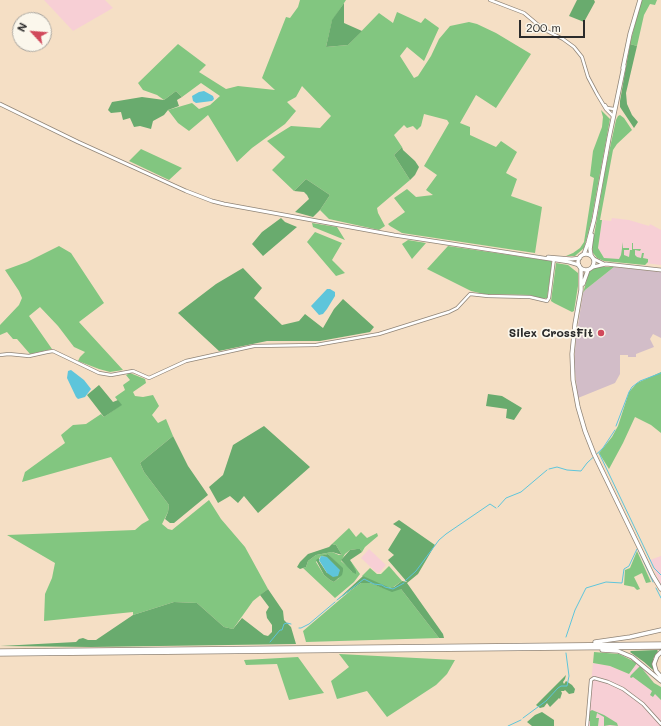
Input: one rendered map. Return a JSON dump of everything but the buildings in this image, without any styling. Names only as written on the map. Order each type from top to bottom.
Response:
[{"type":"main road","points":[[606,155],[612,135],[630,34],[640,0]]},
{"type":"main road","points":[[624,66],[614,109],[594,220],[591,255],[594,259],[606,264],[661,270]]},
{"type":"main road","points":[[0,104],[186,191],[224,204],[394,235],[533,256],[572,259],[580,258],[584,254],[594,220]]},
{"type":"main road","points":[[584,254],[591,255]]},
{"type":"main road","points":[[554,258],[569,262],[588,270]]},
{"type":"main road","points":[[580,258],[581,290]]},
{"type":"main road","points":[[593,267],[594,259]]},
{"type":"main road","points":[[606,264],[593,267],[588,270],[581,290],[572,344],[572,375],[575,393],[579,414],[595,455],[661,592]]},
{"type":"main road","points":[[653,576],[660,584],[661,589]]},
{"type":"main road","points":[[567,646],[618,639],[661,630]]},
{"type":"main road","points":[[0,654],[661,644]]},
{"type":"main road","points":[[567,646],[623,653],[636,659],[661,681]]},
{"type":"main road","points":[[0,651],[567,646],[661,647]]},
{"type":"main road","points":[[661,652],[657,656],[654,664],[656,671],[661,677]]},
{"type":"street","points":[[490,0],[524,13],[543,29],[565,40],[574,47],[582,57],[590,82],[598,97],[613,116]]},
{"type":"street","points":[[598,97],[606,107],[614,109],[612,135]]},
{"type":"street","points":[[0,355],[9,354],[29,356],[54,351],[99,373],[111,375],[133,371],[149,378],[186,361],[254,346],[316,345],[379,334],[450,312],[457,308],[470,294],[530,297],[547,301],[549,298],[554,258]]},
{"type":"street","points":[[587,726],[591,680],[594,678],[623,689],[643,704],[661,724]]},
{"type":"shaded area","points":[[44,0],[105,0],[113,8],[73,31]]},
{"type":"shaded area","points":[[612,218],[629,220],[649,226],[650,224],[661,230],[661,265],[604,258],[598,248],[602,220],[611,221]]},
{"type":"shaded area","points":[[614,267],[661,272],[661,338],[653,334],[650,339],[654,347],[636,354],[636,357],[620,355],[620,374],[615,383],[578,398],[574,363],[576,338],[583,293]]},
{"type":"shaded area","points":[[369,549],[386,565],[379,573],[361,558]]},
{"type":"shaded area","points":[[661,556],[661,586],[650,560]]},
{"type":"shaded area","points":[[593,663],[610,666],[629,674],[637,663],[649,675],[654,683],[661,687],[661,726],[587,726]]},
{"type":"green space","points":[[300,0],[346,0],[332,21],[326,47],[348,45],[379,13],[393,23],[397,12],[421,23],[425,18],[439,28],[424,61],[407,47],[400,56],[414,78],[418,76],[431,56],[439,39],[450,26],[469,22],[496,33],[531,54],[496,108],[476,95],[460,123],[470,127],[470,135],[496,147],[501,141],[517,152],[506,173],[517,179],[511,196],[542,207],[535,253],[402,233],[388,224],[405,212],[394,198],[407,189],[416,197],[433,195],[426,190],[437,175],[424,166],[449,123],[447,120],[424,114],[421,126],[417,130],[413,126],[407,128],[404,125],[394,135],[402,147],[394,155],[410,180],[377,208],[385,226],[379,230],[329,219],[320,210],[330,195],[306,179],[294,191],[272,170],[285,157],[267,141],[291,126],[320,128],[331,116],[302,86],[296,97],[287,102],[296,111],[285,124],[252,148],[237,162],[208,115],[189,131],[178,123],[168,110],[192,103],[199,109],[210,105],[220,96],[201,83],[182,97],[176,91],[164,100],[157,95],[143,90],[138,83],[178,44],[206,65],[199,72],[226,89],[238,86],[275,90],[262,78],[286,17],[290,18],[298,7]]},
{"type":"green space","points":[[577,0],[594,0],[595,2],[584,22],[569,16]]},
{"type":"green space","points":[[641,0],[657,0],[655,5],[650,4],[644,15],[637,46],[630,44]]},
{"type":"green space","points":[[344,3],[344,23],[362,31],[348,45],[326,47],[332,20]]},
{"type":"green space","points":[[630,44],[637,46],[626,93],[627,104],[632,115],[638,122],[634,128],[620,107]]},
{"type":"green space","points":[[176,91],[182,97],[177,100],[179,106],[168,110],[164,115],[153,121],[151,129],[140,126],[134,127],[130,118],[123,120],[121,112],[111,113],[108,110],[112,102],[142,97],[164,100]]},
{"type":"green space","points":[[601,110],[610,119],[591,222],[584,248],[575,256],[566,256],[580,248],[584,242],[594,178],[590,176],[593,151],[602,127],[603,117]]},
{"type":"green space","points":[[620,115],[624,118],[632,130],[617,144],[613,150],[600,220],[602,220],[598,248],[604,258],[619,259],[623,242],[623,248],[629,248],[629,250],[624,250],[624,255],[629,257],[633,243],[633,249],[641,249],[640,251],[635,250],[635,255],[641,258],[642,253],[644,253],[643,258],[648,259],[648,262],[645,265],[604,261],[597,258],[593,253],[592,247],[606,166],[616,120]]},
{"type":"green space","points":[[402,147],[419,167],[415,175],[410,180],[394,155]]},
{"type":"green space","points":[[141,149],[182,168],[169,180],[129,161]]},
{"type":"green space","points":[[306,179],[330,195],[320,210],[313,217],[295,212],[309,199],[304,192],[294,191]]},
{"type":"green space","points":[[281,218],[285,222],[297,227],[263,256],[252,244],[262,232]]},
{"type":"green space","points":[[312,223],[337,227],[345,240],[313,227]]},
{"type":"green space","points":[[315,232],[342,243],[332,260],[345,273],[336,276],[307,242]]},
{"type":"green space","points":[[408,240],[426,243],[412,259],[402,244]]},
{"type":"green space","points":[[59,246],[71,253],[104,303],[79,322],[123,370],[110,372],[78,361],[85,352],[74,347],[58,326],[40,307],[29,316],[52,349],[30,354],[17,339],[13,339],[7,332],[0,335],[0,325],[19,305],[22,298],[5,270],[27,262]]},
{"type":"green space","points":[[448,246],[551,261],[552,263],[547,298],[542,299],[530,295],[484,294],[471,291],[427,269]]},
{"type":"green space","points":[[556,263],[568,265],[578,273],[578,286],[574,311],[572,312],[551,301]]},
{"type":"green space","points":[[600,267],[614,267],[583,293],[589,272]]},
{"type":"green space","points":[[243,268],[262,288],[254,298],[282,325],[299,321],[305,314],[323,328],[334,309],[343,299],[374,327],[370,332],[320,341],[267,341],[219,351],[178,313],[216,284]]},
{"type":"green space","points":[[661,372],[661,433],[651,425],[635,417],[609,469],[599,453],[612,437],[618,426],[629,392],[637,383]]},
{"type":"green space","points":[[130,373],[145,379],[146,383],[133,392],[135,396],[143,397],[153,395],[159,406],[152,415],[158,423],[166,419],[173,436],[140,463],[144,472],[169,505],[168,512],[162,524],[168,529],[172,530],[209,500],[221,519],[245,547],[268,589],[253,601],[233,629],[224,627],[197,603],[174,602],[133,615],[133,612],[44,621],[45,594],[52,578],[55,563],[7,535],[135,530],[149,520],[111,457],[22,482],[25,472],[65,443],[61,435],[73,425],[86,424],[101,414],[104,417],[121,405],[115,397],[125,390],[123,385],[130,380],[126,375]]},
{"type":"green space","points":[[99,385],[113,402],[118,400],[122,405],[104,417],[87,395]]},
{"type":"green space","points":[[488,394],[502,396],[522,408],[514,420],[506,418],[507,409],[486,406]]},
{"type":"green space","points":[[264,426],[310,467],[258,513],[244,496],[238,503],[230,496],[218,503],[209,487],[223,475],[233,445]]},
{"type":"green space","points":[[173,436],[188,466],[208,495],[174,523],[170,523],[165,519],[169,505],[144,472],[140,463]]},
{"type":"green space","points":[[399,520],[435,545],[418,574],[407,583],[443,634],[444,638],[439,638],[401,589],[392,592],[370,583],[361,583],[337,600],[363,576],[390,588],[402,581],[407,582],[388,560],[394,555],[388,550],[401,529],[393,524]]},
{"type":"green space","points":[[349,528],[356,537],[361,532],[367,538],[377,533],[378,536],[365,547],[362,552],[360,549],[357,549],[350,550],[345,554],[341,561],[352,572],[353,568],[350,560],[360,574],[354,582],[335,598],[303,568],[306,567],[308,561],[316,555],[332,552],[342,555],[336,545],[332,544]],"holes":[[[328,554],[342,568],[339,578],[334,582],[324,575],[316,562],[321,556]]]},
{"type":"green space","points":[[332,544],[336,545],[342,555],[332,552],[316,555],[308,561],[306,567],[300,569],[297,567],[308,554],[329,547]]},
{"type":"green space","points":[[360,549],[362,552],[350,560],[356,574],[352,572],[341,560],[350,550]]},
{"type":"green space","points":[[637,551],[651,582],[646,583],[642,573],[634,577],[640,589],[637,590],[634,587],[624,585],[625,570],[630,568]]},
{"type":"green space","points":[[328,554],[343,568],[342,575],[334,582],[324,575],[316,560],[319,558],[319,561],[327,573],[327,557],[320,556]]},
{"type":"green space","points":[[389,566],[402,581],[392,588],[385,587],[362,576],[370,568],[377,574],[381,574]]},
{"type":"green space","points":[[361,583],[370,583],[383,588],[401,589],[439,638],[306,642],[303,631]]},
{"type":"green space","points":[[268,589],[283,611],[284,620],[291,627],[296,644],[91,647],[0,646],[76,642],[83,638],[88,640],[96,640],[133,615],[174,602],[197,603],[224,627],[233,629],[242,618],[264,635],[268,636],[272,632],[272,625],[267,618],[266,612],[269,607],[260,595]]},
{"type":"green space","points":[[631,651],[658,651],[653,659],[653,670],[630,652]]},
{"type":"green space","points":[[594,652],[619,654],[637,663],[629,674],[610,666],[593,663]]},
{"type":"green space","points":[[339,654],[455,660],[447,674],[436,685],[387,717],[367,691],[337,699],[331,681],[349,667]]},
{"type":"green space","points":[[298,657],[324,693],[289,700],[277,664],[246,665],[244,660]]},
{"type":"green space","points":[[640,666],[654,683],[661,687],[661,700],[655,694],[653,697],[650,695],[652,691],[633,677],[630,677]]},
{"type":"green space","points":[[566,675],[563,682],[564,684],[566,681],[572,685],[575,689],[574,693],[569,694],[565,690],[561,691],[562,693],[560,699],[559,698],[550,707],[547,703],[544,707],[540,708],[536,705]]},
{"type":"green space","points":[[592,710],[617,723],[618,726],[604,726],[604,717],[597,713],[596,718],[599,718],[598,726],[590,726],[589,712]]},
{"type":"green space","points":[[542,712],[554,720],[554,726],[532,726],[527,722],[535,715]]},
{"type":"water","points":[[204,91],[213,96],[214,99],[212,101],[196,103],[193,101],[192,96]]},
{"type":"water","points":[[327,289],[335,292],[335,296],[323,314],[319,315],[311,306]]},
{"type":"water","points":[[71,370],[84,380],[91,389],[85,397],[78,399],[76,397],[67,378],[68,371]]},
{"type":"water","points":[[321,556],[327,557],[340,570],[338,576],[333,577],[327,573],[319,560]]},
{"type":"waterway","points":[[616,426],[632,387],[640,381],[661,373]]},
{"type":"waterway","points":[[549,469],[557,467],[567,470],[581,471],[603,448],[615,430]]},
{"type":"waterway","points":[[599,453],[654,568],[661,575]]},
{"type":"waterway","points":[[498,507],[506,498],[521,492],[547,470]]},
{"type":"waterway","points":[[405,581],[416,571],[439,540],[446,534],[490,504],[496,508]]},
{"type":"waterway","points":[[566,637],[575,610],[586,588],[606,582],[622,583],[624,569],[629,566],[637,549]]},
{"type":"waterway","points":[[638,549],[653,582]]},
{"type":"waterway","points":[[337,600],[364,579],[374,584],[393,589],[404,583]]},
{"type":"waterway","points":[[656,588],[661,598]]},
{"type":"waterway","points":[[299,628],[309,624],[335,602]]},
{"type":"waterway","points":[[270,642],[280,630],[282,630],[284,624],[291,624]]},
{"type":"waterway","points":[[523,718],[546,701],[558,688],[561,686],[567,686],[569,676],[566,653]]},
{"type":"waterway","points":[[508,726],[521,720]]},
{"type":"place","name":"Silex CrossFit","points":[[601,333]]}]
